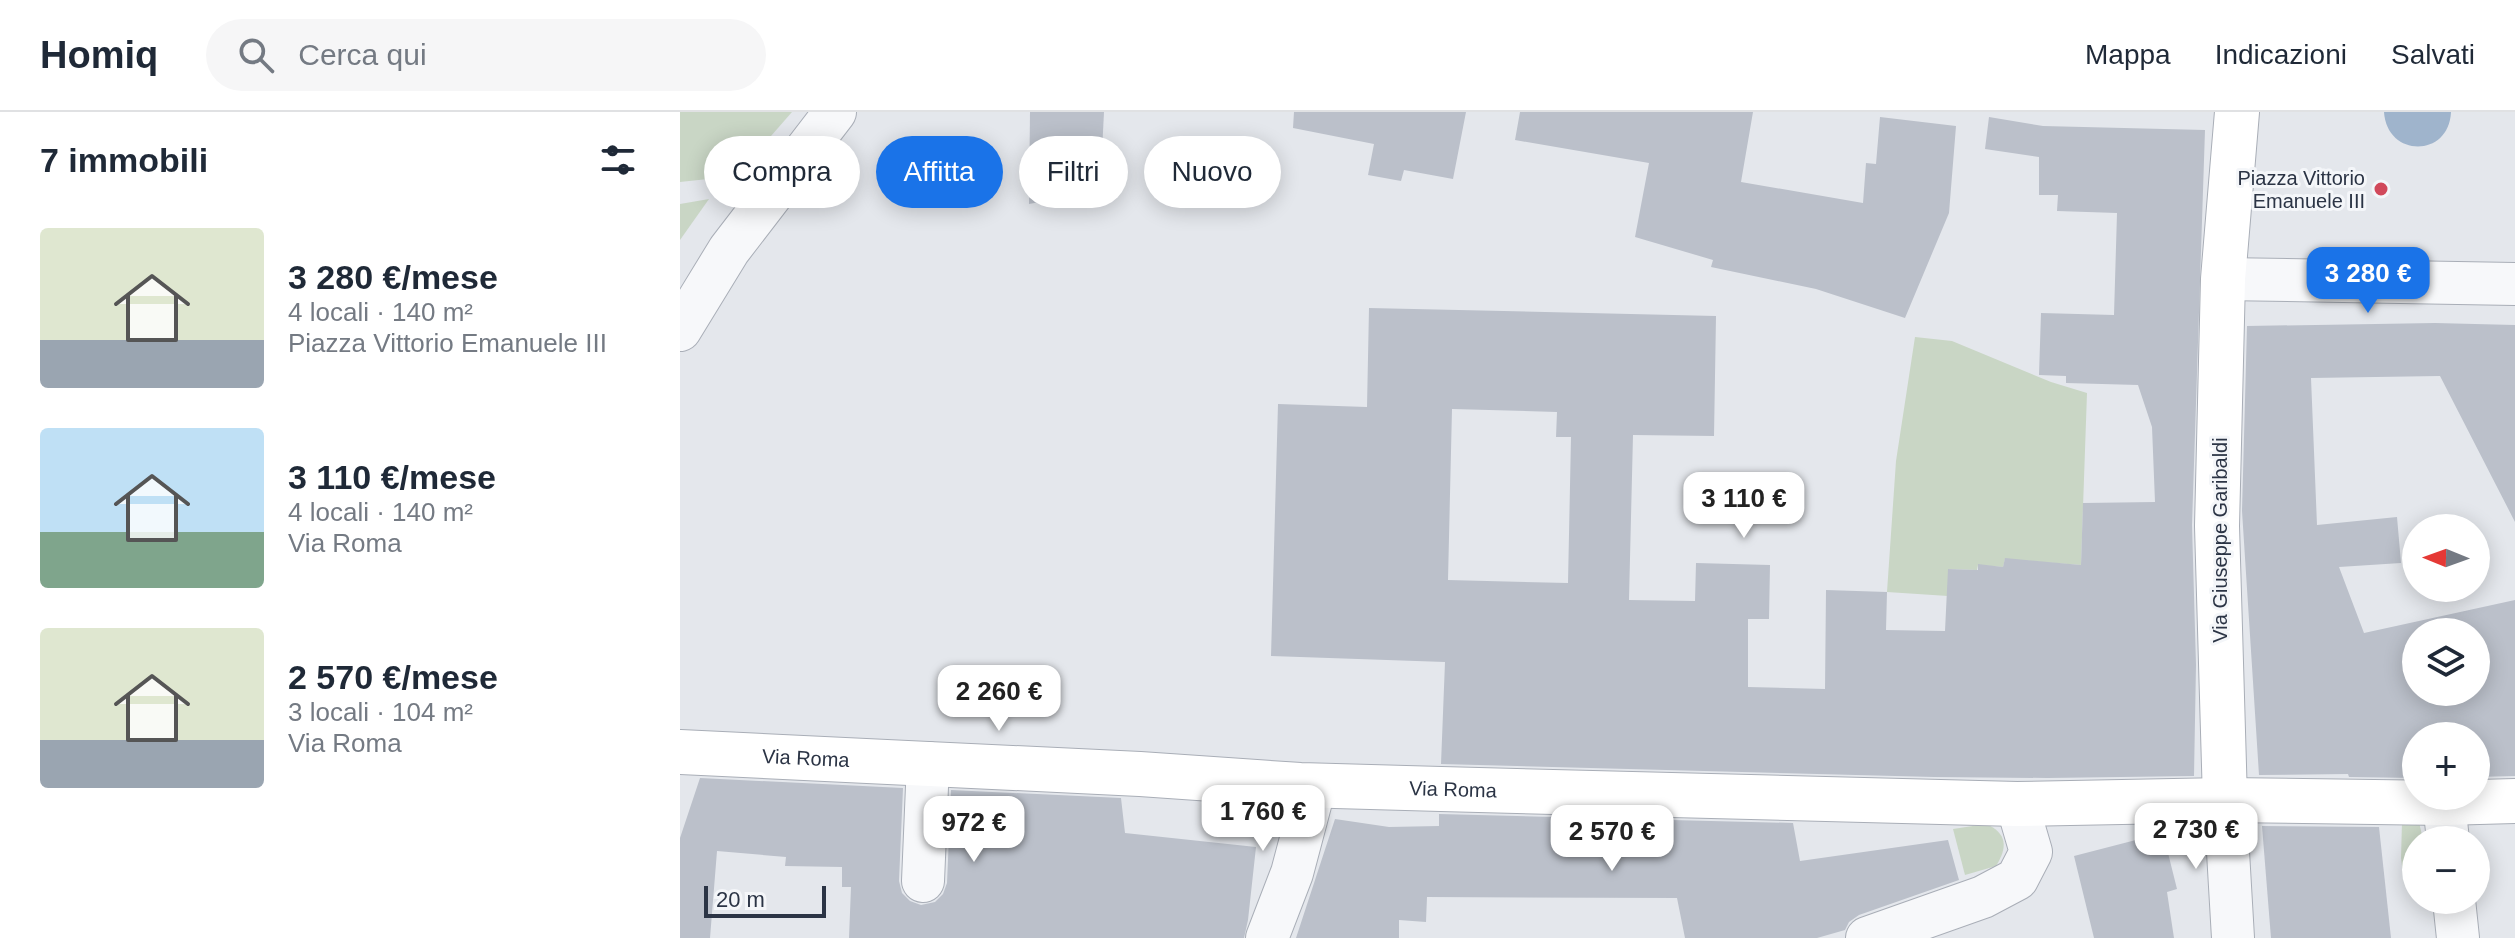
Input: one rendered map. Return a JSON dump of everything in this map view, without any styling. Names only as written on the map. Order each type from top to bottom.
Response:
[{"type":"street","points":[[680,289],[712,239],[810,112]]},
{"type":"street","points":[[680,330],[729,250],[835,112]]},
{"type":"street","points":[[2237,112],[2223,279],[2515,284]]},
{"type":"street","name":"Via Giuseppe Garibaldi","points":[[2223,279],[2217,526],[2225,800]]},
{"type":"street","name":"Via Roma","points":[[680,752],[1315,786],[2017,804],[2225,800],[2446,822],[2515,801]]},
{"type":"street","points":[[923,881],[928,763]]},
{"type":"street","points":[[1267,938],[1292,873],[1315,786]]},
{"type":"street","points":[[2225,800],[2233,938]]},
{"type":"street","points":[[1867,938],[1983,897],[2017,879],[2031,852],[2017,804]]},
{"type":"street","points":[[2455,914],[2458,938]]},
{"type":"green space","points":[[680,112],[792,112],[771,136],[704,136],[704,179],[680,182]]},
{"type":"green space","points":[[704,200],[704,206],[680,240],[680,204]]},
{"type":"green space","points":[[1915,337],[1952,341],[2051,382],[2087,393],[2081,565],[2005,559],[2003,567],[1978,565],[1977,570],[1949,569],[1948,596],[1887,592],[1896,461]]},
{"type":"green space","points":[[2418,817],[2420,826],[2402,826],[2402,866],[2401,858],[2402,822]]},
{"type":"green space","points":[[1986,824],[2002,836],[2004,847],[2000,859],[1996,866],[1965,875],[1953,829]]},
{"type":"water","points":[[2384,112],[2451,112],[2448,127],[2440,138],[2418,146],[2395,138]]},
{"type":"building","points":[[1030,112],[1104,112],[1103,136],[1030,136]]},
{"type":"building","points":[[1294,112],[1466,112],[1453,179],[1404,170],[1401,181],[1368,175],[1374,144],[1293,128]]},
{"type":"building","points":[[1520,112],[1753,112],[1741,182],[1863,203],[1866,163],[1876,164],[1880,117],[1956,126],[1949,213],[1905,318],[1816,289],[1711,267],[1713,260],[1635,237],[1649,163],[1515,140]]},
{"type":"building","points":[[1989,117],[2043,126],[2205,130],[2192,525],[2196,665],[2194,776],[1934,777],[1441,764],[1445,662],[1271,656],[1278,404],[1367,407],[1369,308],[1716,316],[1714,436],[1633,435],[1629,600],[1695,601],[1696,563],[1770,565],[1769,619],[1748,619],[1748,687],[1825,689],[1826,590],[1887,592],[1886,630],[1945,631],[1948,569],[1978,570],[1978,564],[2003,567],[2005,558],[2081,565],[2083,503],[2155,502],[2152,427],[2138,385],[2066,383],[2066,376],[2039,375],[2041,313],[2114,315],[2117,213],[2057,211],[2058,195],[2039,195],[2039,157],[1985,149]],"holes":[[[1452,409],[1557,412],[1556,437],[1571,437],[1568,583],[1448,580]]]},
{"type":"building","points":[[2515,325],[2515,522],[2440,376],[2311,378],[2317,525],[2397,517],[2401,563],[2339,567],[2364,633],[2402,625],[2402,706],[2490,706],[2490,618],[2433,618],[2515,600],[2515,776],[2490,777],[2490,722],[2402,722],[2402,778],[2349,777],[2348,774],[2259,775],[2242,511],[2247,326]]},
{"type":"building","points":[[700,778],[903,788],[899,881],[902,893],[910,901],[921,905],[935,902],[943,894],[947,883],[951,790],[1121,798],[1125,833],[1256,847],[1244,938],[849,938],[851,887],[842,887],[842,867],[785,866],[786,857],[717,851],[710,938],[680,938],[680,838]]},
{"type":"building","points":[[1439,814],[1793,823],[1800,861],[1948,840],[1959,880],[1859,915],[1849,922],[1845,930],[1817,938],[1685,938],[1677,898],[1427,897],[1426,922],[1399,920],[1399,938],[1296,938],[1335,819],[1389,827],[1439,826]]},
{"type":"building","points":[[2262,826],[2379,827],[2391,938],[2271,938]]},
{"type":"building","points":[[2163,833],[2177,889],[2167,892],[2174,938],[2094,938],[2074,856]]},
{"type":"place","name":"Piazza Vittorio Emanuele III","points":[[2381,189]]}]
